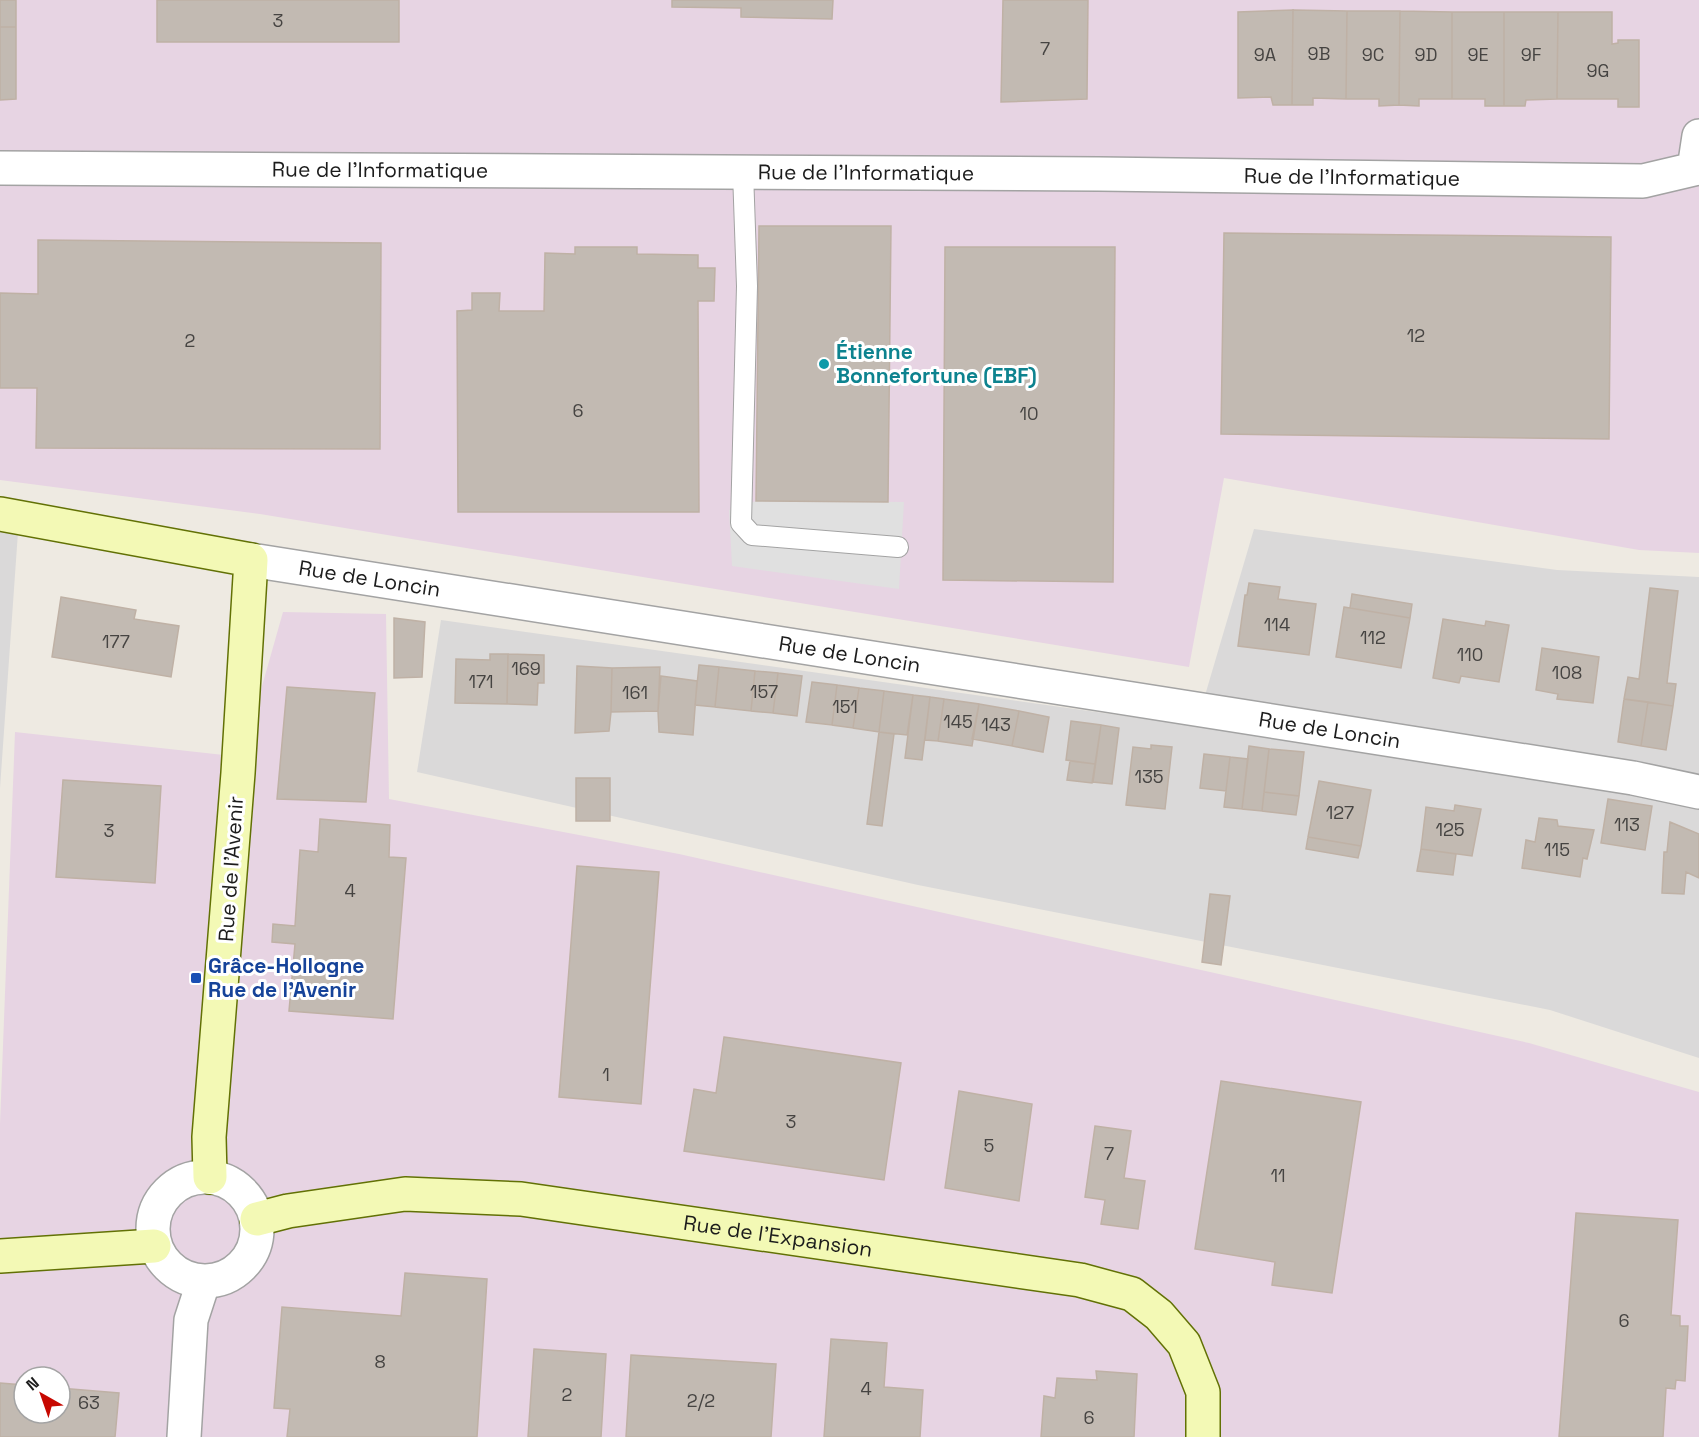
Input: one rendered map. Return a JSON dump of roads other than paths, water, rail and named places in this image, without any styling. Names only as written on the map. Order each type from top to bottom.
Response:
[{"type":"street","name":"Rue de l'Informatique","points":[[0,168],[1087,174],[1643,182],[1697,170],[1699,135]]},
{"type":"street","name":"Rue de Loncin","points":[[0,522],[1621,777],[1699,792]]},
{"type":"street","name":"Rue de l'Avenir","points":[[210,1177],[209,1137],[238,773],[251,560]]},
{"type":"street","points":[[210,1177],[226,1181],[241,1191],[252,1205],[257,1219],[257,1237],[249,1258],[238,1271],[221,1280],[203,1282],[181,1277],[166,1266],[154,1246],[152,1225],[158,1204],[170,1190],[188,1179],[210,1177]]},
{"type":"street","name":"Rue de l'Expansion","points":[[257,1219],[288,1211],[405,1194],[521,1199],[1080,1280],[1132,1294],[1159,1315],[1184,1344],[1203,1392],[1203,1437]]},
{"type":"street","points":[[0,1256],[154,1246]]},
{"type":"street","points":[[184,1437],[191,1320],[203,1282]]},
{"type":"lane","points":[[743,172],[747,286],[741,524],[752,534],[898,547]]},
{"type":"place","name":"Étienne Bonnefortune (EBF)","points":[[824,364]]},
{"type":"place","name":"Grâce-Hollogne Rue de l'Avenir","points":[[196,978]]}]
